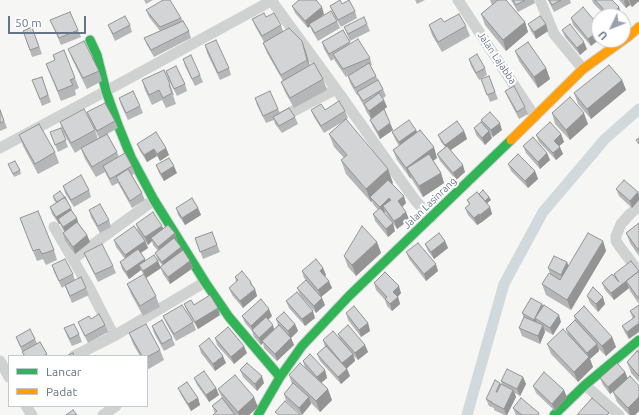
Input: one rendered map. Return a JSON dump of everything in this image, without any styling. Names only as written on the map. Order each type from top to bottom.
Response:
[{"type":"street","points":[[0,148],[272,0],[406,188],[431,218]]},
{"type":"street","name":"Jalan Lajabba","points":[[458,0],[535,116]]},
{"type":"street","points":[[540,0],[554,34],[583,69]]},
{"type":"street","name":"Jalan Lasinrang","points":[[258,415],[280,378],[302,346],[349,296],[583,69],[639,27]]},
{"type":"street","points":[[90,40],[97,55],[106,91],[131,158],[154,200],[205,282],[229,317],[280,378]]},
{"type":"street","points":[[280,118],[336,89]]},
{"type":"street","points":[[74,259],[154,200]]},
{"type":"street","points":[[639,206],[621,224],[616,236],[616,241],[639,272]]},
{"type":"street","points":[[54,227],[74,259],[114,336]]},
{"type":"street","points":[[76,355],[114,336],[205,282]]},
{"type":"street","points":[[554,415],[585,385],[639,340]]},
{"type":"street","points":[[0,360],[8,375]]},
{"type":"street","points":[[585,385],[619,415]]},
{"type":"street","points":[[103,415],[115,407]]},
{"type":"building","points":[[163,0],[170,0],[181,18],[160,27],[146,10]]},
{"type":"building","points":[[299,0],[316,0],[322,7],[305,21],[292,6]]},
{"type":"building","points":[[340,0],[342,4],[349,0],[355,11],[338,20],[330,6]]},
{"type":"building","points":[[498,0],[506,0],[525,22],[503,40],[481,14]]},
{"type":"building","points":[[513,0],[525,0],[516,5]]},
{"type":"building","points":[[549,0],[561,0],[552,5]]},
{"type":"building","points":[[595,0],[612,0],[619,7],[618,8],[602,8]]},
{"type":"building","points":[[583,7],[591,16],[591,37],[588,39],[571,18]]},
{"type":"building","points":[[331,11],[337,21],[315,33],[309,24]]},
{"type":"building","points":[[70,12],[78,30],[59,38],[50,20]]},
{"type":"building","points":[[264,13],[266,17],[274,13],[281,25],[262,36],[252,19]]},
{"type":"building","points":[[459,14],[466,26],[438,42],[429,25],[441,18],[444,22]]},
{"type":"building","points":[[125,16],[130,25],[113,34],[108,25]]},
{"type":"building","points":[[540,16],[546,24],[534,32],[528,24]]},
{"type":"building","points":[[364,17],[367,24],[348,34],[344,27]]},
{"type":"building","points":[[183,21],[189,31],[151,50],[144,38]]},
{"type":"building","points":[[570,24],[584,42],[577,48],[562,30]]},
{"type":"building","points":[[32,27],[39,47],[30,50],[23,31]]},
{"type":"building","points":[[289,28],[302,41],[307,60],[281,75],[263,43]]},
{"type":"building","points":[[343,30],[350,42],[329,54],[322,42]]},
{"type":"building","points":[[358,39],[370,58],[343,69],[333,54]]},
{"type":"building","points":[[216,40],[229,68],[218,73],[205,45]]},
{"type":"building","points":[[84,41],[99,71],[83,78],[68,49]]},
{"type":"building","points":[[528,42],[546,68],[534,77],[515,51]]},
{"type":"building","points":[[64,50],[75,78],[70,80],[73,85],[58,91],[46,64],[55,60],[53,55]]},
{"type":"building","points":[[477,54],[485,68],[476,73],[469,59]]},
{"type":"building","points":[[191,55],[200,75],[192,79],[183,59]]},
{"type":"building","points":[[314,63],[323,79],[290,98],[281,82]]},
{"type":"building","points":[[369,63],[376,76],[355,88],[348,76]]},
{"type":"building","points":[[609,65],[622,80],[587,109],[574,93]]},
{"type":"building","points":[[176,66],[185,84],[174,89],[166,71]]},
{"type":"building","points":[[164,70],[172,93],[163,98],[159,90],[149,95],[142,80]]},
{"type":"building","points":[[489,76],[495,92],[487,95],[481,79]]},
{"type":"building","points":[[42,77],[48,95],[40,99],[32,80]]},
{"type":"building","points":[[378,80],[383,89],[363,101],[357,92]]},
{"type":"building","points":[[514,86],[525,107],[517,112],[505,91]]},
{"type":"building","points":[[133,91],[140,106],[126,113],[119,98]]},
{"type":"building","points":[[270,91],[278,109],[263,116],[255,98]]},
{"type":"building","points":[[379,93],[384,100],[369,111],[364,104]]},
{"type":"building","points":[[570,97],[584,113],[566,130],[552,113]]},
{"type":"building","points":[[339,101],[345,111],[321,126],[311,110],[321,104],[325,110]]},
{"type":"building","points":[[105,103],[115,121],[97,131],[87,112]]},
{"type":"building","points":[[289,108],[295,117],[279,126],[273,117]]},
{"type":"building","points":[[84,109],[95,130],[71,143],[60,122]]},
{"type":"building","points":[[384,109],[390,123],[378,132],[370,120]]},
{"type":"building","points":[[0,110],[4,121],[0,123]]},
{"type":"building","points":[[490,112],[500,123],[491,130],[481,120]]},
{"type":"building","points":[[346,119],[388,169],[366,189],[341,160],[347,155],[329,134]]},
{"type":"building","points":[[409,120],[416,130],[399,142],[392,132]]},
{"type":"building","points":[[457,121],[464,131],[445,145],[438,135]]},
{"type":"building","points":[[481,122],[489,131],[482,138],[474,128]]},
{"type":"building","points":[[550,122],[561,134],[554,141],[560,147],[553,153],[536,135]]},
{"type":"building","points":[[39,124],[55,152],[35,164],[19,135]]},
{"type":"building","points":[[61,128],[66,140],[55,145],[50,132]]},
{"type":"building","points":[[420,130],[434,147],[406,168],[393,150]]},
{"type":"building","points":[[156,132],[166,148],[157,154],[154,149],[144,155],[137,144]]},
{"type":"building","points":[[107,134],[117,152],[92,167],[81,148]]},
{"type":"building","points":[[533,137],[547,153],[538,162],[523,146]]},
{"type":"building","points":[[447,146],[463,165],[453,173],[437,154]]},
{"type":"building","points":[[125,153],[132,166],[110,179],[103,166]]},
{"type":"building","points":[[429,154],[441,173],[419,186],[407,168]]},
{"type":"building","points":[[518,154],[535,171],[525,181],[508,164]]},
{"type":"building","points":[[169,158],[174,166],[161,174],[156,165]]},
{"type":"building","points":[[15,161],[20,170],[13,174],[8,164]]},
{"type":"building","points":[[128,169],[142,193],[130,201],[116,177]]},
{"type":"building","points":[[81,175],[89,190],[71,200],[63,186]]},
{"type":"building","points":[[388,180],[404,196],[398,201],[406,212],[394,221],[383,206],[391,200],[389,198],[380,207],[370,197]]},
{"type":"building","points":[[624,180],[638,192],[630,201],[616,189]]},
{"type":"building","points":[[483,190],[489,197],[485,201],[479,194]]},
{"type":"building","points":[[60,191],[65,197],[57,202],[53,196]]},
{"type":"building","points":[[477,192],[490,207],[474,218],[465,208],[470,204],[467,200]]},
{"type":"building","points":[[65,197],[71,208],[56,217],[50,207]]},
{"type":"building","points":[[192,198],[198,208],[182,218],[176,208]]},
{"type":"building","points":[[100,204],[109,220],[98,226],[89,210]]},
{"type":"building","points":[[380,208],[393,223],[386,229],[373,214]]},
{"type":"building","points":[[71,210],[77,218],[63,227],[58,219]]},
{"type":"building","points":[[38,211],[54,250],[42,254],[39,249],[33,251],[20,218]]},
{"type":"building","points":[[153,212],[162,226],[145,237],[136,224]]},
{"type":"building","points":[[77,222],[87,235],[73,247],[63,233]]},
{"type":"building","points":[[639,223],[639,251],[626,233]]},
{"type":"building","points":[[168,225],[175,233],[158,247],[151,238]]},
{"type":"building","points":[[134,226],[145,241],[125,255],[114,240]]},
{"type":"building","points":[[362,226],[377,242],[352,265],[344,256]]},
{"type":"building","points":[[212,232],[217,245],[200,252],[195,238]]},
{"type":"building","points":[[439,233],[445,241],[431,252],[425,244]]},
{"type":"building","points":[[588,233],[603,241],[567,300],[542,284],[549,273],[560,280]]},
{"type":"building","points":[[174,238],[181,247],[162,262],[155,253]]},
{"type":"building","points":[[418,243],[436,264],[424,274],[406,252]]},
{"type":"building","points":[[102,244],[113,266],[95,274],[84,253]]},
{"type":"building","points":[[138,249],[145,259],[126,272],[120,262]]},
{"type":"building","points":[[183,250],[190,261],[168,277],[160,267]]},
{"type":"building","points":[[154,255],[158,261],[143,271],[139,265]]},
{"type":"building","points":[[554,256],[567,262],[561,275],[548,268]]},
{"type":"building","points":[[65,259],[73,274],[59,281],[52,265]]},
{"type":"building","points":[[316,259],[323,268],[320,271],[329,281],[318,290],[302,271]]},
{"type":"building","points":[[631,261],[639,271],[611,293],[602,283],[612,274],[619,282],[614,274]]},
{"type":"building","points":[[242,271],[255,289],[240,301],[229,288],[238,280],[235,277]]},
{"type":"building","points":[[639,271],[639,299],[626,281]]},
{"type":"building","points":[[385,272],[399,286],[393,292],[398,297],[390,304],[385,299],[387,297],[374,283]]},
{"type":"building","points":[[144,274],[156,296],[140,306],[127,284]]},
{"type":"building","points":[[81,277],[86,288],[70,296],[65,285]]},
{"type":"building","points":[[306,280],[322,298],[314,306],[297,288]]},
{"type":"building","points":[[593,287],[603,297],[596,304],[587,296]]},
{"type":"building","points":[[297,292],[313,311],[302,319],[286,301]]},
{"type":"building","points":[[210,295],[218,308],[195,322],[184,304],[191,300],[194,305]]},
{"type":"building","points":[[531,298],[542,304],[534,320],[522,313]]},
{"type":"building","points":[[261,299],[269,309],[251,326],[242,316]]},
{"type":"building","points":[[182,305],[193,322],[174,334],[163,316]]},
{"type":"building","points":[[544,305],[559,315],[550,328],[535,318]]},
{"type":"building","points":[[639,305],[639,323],[627,332],[622,326],[635,317],[630,311]]},
{"type":"building","points":[[354,306],[368,323],[359,330],[346,313]]},
{"type":"building","points":[[584,306],[612,337],[602,346],[574,316]]},
{"type":"building","points":[[284,312],[295,324],[288,331],[276,319]]},
{"type":"building","points":[[99,314],[105,325],[85,336],[78,322],[89,316],[91,319]]},
{"type":"building","points":[[266,317],[273,325],[259,338],[252,330]]},
{"type":"building","points":[[524,317],[543,325],[538,336],[519,328]]},
{"type":"building","points":[[162,320],[172,338],[162,344],[152,326]]},
{"type":"building","points":[[575,320],[597,344],[587,353],[566,329]]},
{"type":"building","points":[[74,324],[79,334],[70,339],[64,328]]},
{"type":"building","points":[[146,324],[160,350],[148,356],[148,355],[141,355],[129,333]]},
{"type":"building","points":[[279,325],[291,338],[275,354],[262,341]]},
{"type":"building","points":[[348,325],[365,345],[355,353],[338,334]]},
{"type":"building","points":[[228,327],[244,346],[231,357],[215,338]]},
{"type":"building","points":[[30,329],[35,339],[21,347],[16,337]]},
{"type":"building","points":[[563,329],[589,357],[574,372],[547,344]]},
{"type":"building","points":[[333,331],[353,354],[342,363],[323,340]]},
{"type":"building","points":[[209,338],[223,356],[213,364],[199,346]]},
{"type":"building","points":[[40,342],[47,354],[24,355],[22,352]]},
{"type":"building","points":[[326,346],[347,369],[338,377],[317,354]]},
{"type":"building","points":[[637,351],[639,353],[639,376],[627,362]]},
{"type":"building","points":[[310,354],[325,370],[317,377],[303,361]]},
{"type":"building","points":[[247,363],[262,376],[255,384],[240,370]]},
{"type":"building","points":[[300,363],[328,389],[316,401],[289,375]]},
{"type":"building","points":[[617,363],[625,372],[608,387],[600,378]]},
{"type":"building","points":[[507,369],[523,377],[517,389],[501,381]]},
{"type":"building","points":[[204,371],[216,388],[206,395],[194,378]]},
{"type":"building","points":[[544,372],[564,390],[552,404],[533,386]]},
{"type":"building","points":[[235,375],[254,397],[238,412],[218,389]]},
{"type":"building","points":[[630,376],[639,386],[639,397],[628,408],[613,392]]},
{"type":"building","points":[[495,380],[500,383],[496,392],[501,384],[513,390],[504,409],[486,399]]},
{"type":"building","points":[[187,382],[198,398],[188,404],[178,388]]},
{"type":"building","points":[[293,383],[309,397],[299,408],[284,394]]},
{"type":"building","points":[[222,398],[235,415],[213,415],[217,411],[212,406]]},
{"type":"building","points":[[521,398],[539,413],[538,415],[522,415],[513,408]]},
{"type":"building","points":[[592,398],[609,413],[607,415],[577,415]]},
{"type":"building","points":[[285,401],[301,415],[279,415],[275,412]]},
{"type":"building","points":[[73,410],[77,415],[66,415]]},
{"type":"waterway","points":[[467,415],[504,284],[543,212],[605,139],[639,109]]},
{"type":"traffic: fast","points":[[90,40],[97,55],[106,91],[118,125],[131,157],[154,200],[205,282],[229,317],[280,377]]},
{"type":"traffic: fast","points":[[258,415],[280,377],[302,346],[349,296],[511,140]]},
{"type":"traffic: fast","points":[[554,415],[585,385],[639,340]]},
{"type":"traffic: slow","points":[[511,140],[583,69],[639,27]]}]
